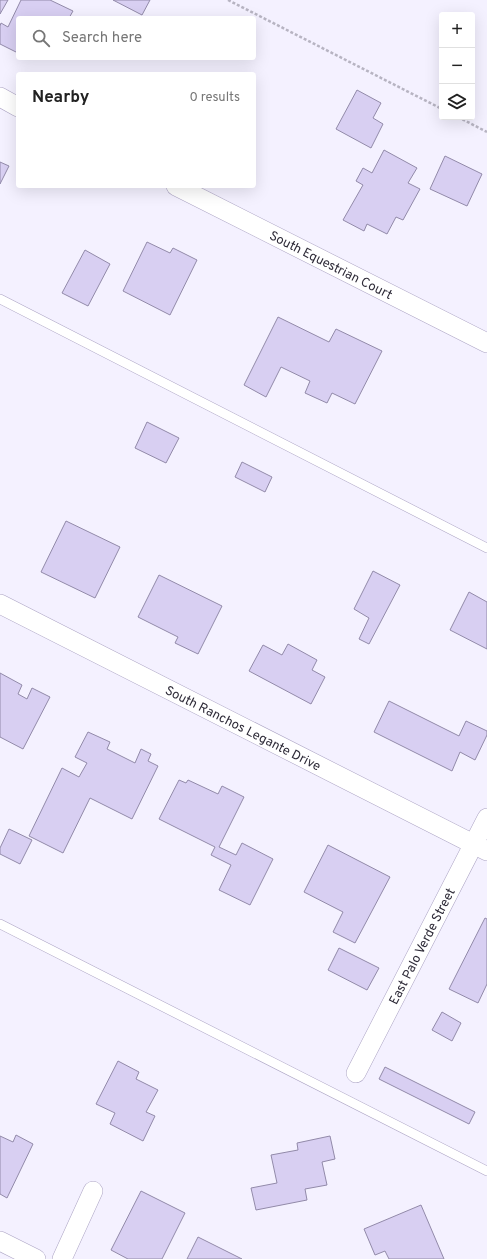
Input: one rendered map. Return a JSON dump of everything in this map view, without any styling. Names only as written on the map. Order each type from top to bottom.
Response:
[{"type":"street","points":[[0,98],[16,105]]},
{"type":"street","name":"South Equestrian Court","points":[[180,188],[487,343]]},
{"type":"street","name":"South Ranchos Legante Drive","points":[[0,604],[480,847]]},
{"type":"street","name":"East Palo Verde Street","points":[[356,1072],[480,847],[487,818]]},
{"type":"street","points":[[62,1259],[92,1191]]},
{"type":"street","points":[[0,1241],[36,1259]]},
{"type":"lane","points":[[0,299],[487,548]]},
{"type":"lane","points":[[0,924],[487,1171]]},
{"type":"path","points":[[228,0],[439,107]]},
{"type":"path","points":[[464,120],[487,132]]},
{"type":"building","points":[[0,0],[8,0],[0,14]]},
{"type":"building","points":[[21,0],[50,0],[73,11],[70,16],[16,16],[16,52],[0,44],[1,23],[8,27]]},
{"type":"building","points":[[113,0],[150,0],[142,15]]},
{"type":"building","points":[[357,90],[381,103],[373,118],[383,124],[371,148],[336,129]]},
{"type":"building","points":[[384,150],[417,168],[408,183],[420,189],[403,220],[396,217],[387,234],[367,224],[364,231],[343,220],[363,185],[356,181],[363,168],[372,173]]},
{"type":"building","points":[[445,156],[482,174],[467,206],[430,189]]},
{"type":"building","points":[[0,162],[9,166],[0,184]]},
{"type":"building","points":[[147,242],[170,253],[173,248],[197,260],[170,315],[123,291]]},
{"type":"building","points":[[85,250],[110,264],[88,306],[62,293]]},
{"type":"building","points":[[278,317],[329,342],[336,329],[382,351],[355,404],[332,393],[327,403],[305,393],[310,381],[281,367],[266,397],[244,385]]},
{"type":"building","points":[[147,422],[179,438],[166,463],[135,448]]},
{"type":"building","points":[[242,462],[272,477],[265,492],[235,477]]},
{"type":"building","points":[[66,521],[120,547],[95,598],[41,572]]},
{"type":"building","points":[[373,571],[400,585],[369,644],[359,639],[369,618],[354,609]]},
{"type":"building","points":[[159,575],[222,606],[198,654],[175,643],[178,637],[138,617]]},
{"type":"building","points":[[469,592],[487,602],[487,649],[450,630]]},
{"type":"building","points":[[288,644],[317,660],[312,670],[325,677],[311,704],[249,671],[263,645],[282,655]]},
{"type":"building","points":[[0,673],[22,685],[18,694],[27,699],[32,688],[50,697],[23,749],[0,737]]},
{"type":"building","points":[[389,701],[459,736],[466,721],[487,731],[487,735],[475,760],[460,752],[452,771],[374,732]]},
{"type":"building","points":[[88,732],[110,742],[107,749],[135,763],[141,749],[151,754],[148,761],[158,766],[132,819],[90,798],[63,853],[29,836],[62,768],[79,777],[87,763],[75,757]]},
{"type":"building","points":[[179,780],[186,783],[188,780],[218,794],[222,786],[244,797],[219,847],[236,855],[242,843],[273,859],[250,905],[219,890],[231,865],[211,855],[215,847],[159,819]]},
{"type":"building","points":[[9,829],[32,840],[20,864],[0,854],[0,848]]},
{"type":"building","points":[[328,845],[390,877],[355,943],[333,932],[343,912],[304,892]]},
{"type":"building","points":[[485,918],[487,919],[487,984],[478,1003],[449,989]]},
{"type":"building","points":[[339,948],[379,968],[367,990],[328,970]]},
{"type":"building","points":[[442,1012],[461,1023],[452,1041],[432,1030]]},
{"type":"building","points":[[118,1061],[139,1072],[136,1079],[158,1090],[146,1112],[155,1116],[143,1141],[110,1124],[115,1113],[96,1104]]},
{"type":"building","points":[[385,1067],[475,1112],[469,1124],[379,1079]]},
{"type":"building","points":[[16,1135],[33,1144],[7,1198],[0,1194],[0,1136],[13,1142]]},
{"type":"building","points":[[330,1136],[335,1159],[322,1162],[327,1185],[305,1189],[307,1200],[256,1210],[251,1188],[277,1183],[271,1155],[298,1150],[297,1143]]},
{"type":"building","points":[[141,1191],[185,1213],[162,1259],[128,1259],[111,1250]]},
{"type":"building","points":[[421,1205],[444,1259],[389,1259],[385,1251],[375,1255],[364,1229]]},
{"type":"building","points":[[198,1237],[242,1259],[187,1259]]}]
